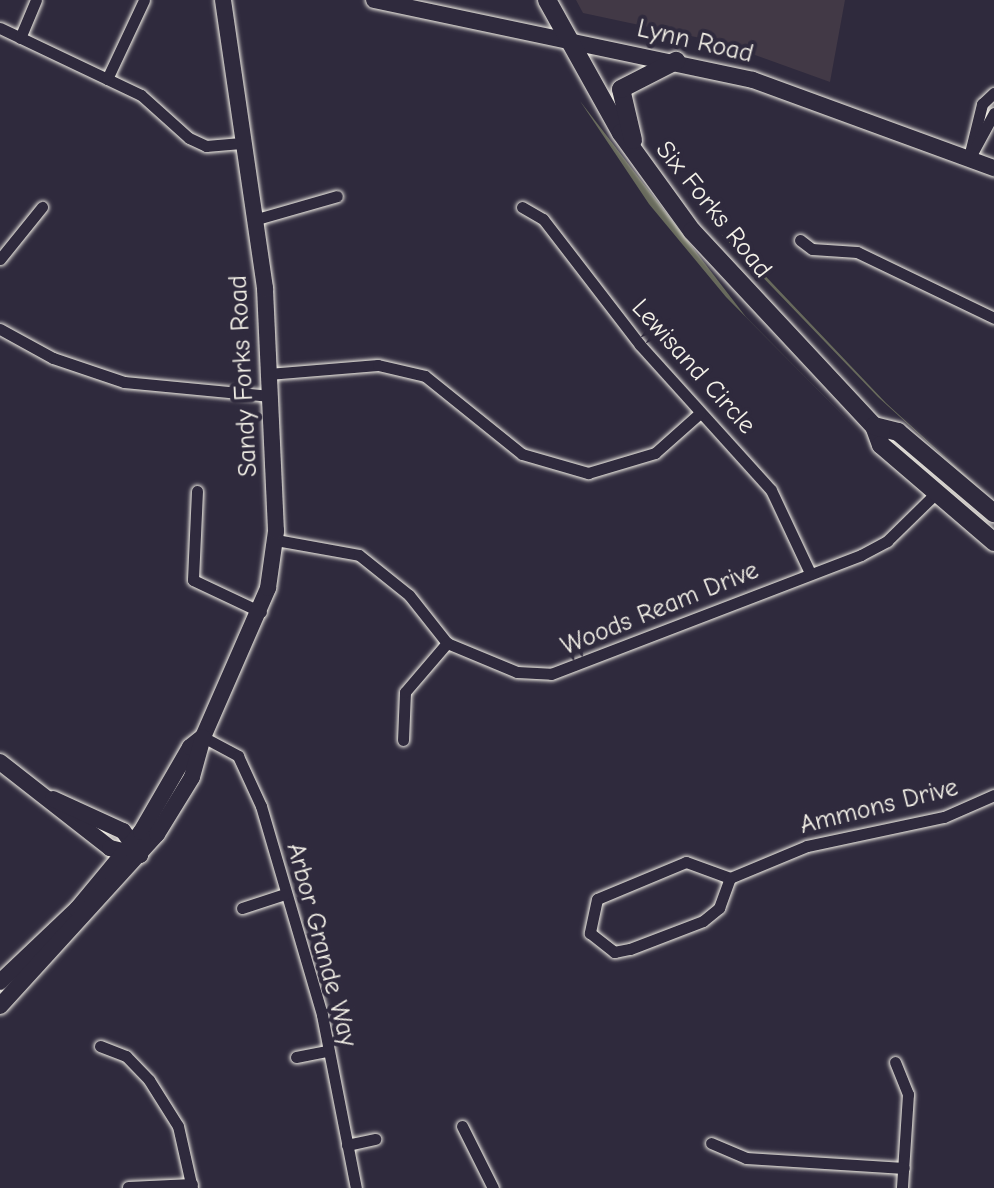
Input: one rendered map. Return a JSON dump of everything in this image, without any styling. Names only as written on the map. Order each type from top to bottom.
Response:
[{"type":"main road","name":"Six Forks Road","points":[[547,0],[565,38],[635,155],[728,273],[874,426],[881,445],[934,495],[994,542]]},
{"type":"main road","points":[[635,155],[621,89],[676,61]]},
{"type":"main road","name":"Six Forks Road","points":[[874,426],[898,432],[994,513]]},
{"type":"street","points":[[20,38],[36,0]]},
{"type":"street","points":[[107,79],[144,0]]},
{"type":"street","name":"Sandy Forks Road","points":[[0,1006],[137,848],[192,777],[203,737],[261,612],[276,540],[270,396],[257,219],[223,0]]},
{"type":"street","name":"Lynn Road","points":[[374,0],[676,61],[844,109],[994,168]]},
{"type":"street","points":[[0,28],[141,95],[189,138],[206,146],[244,143]]},
{"type":"street","points":[[969,157],[982,104],[994,93]]},
{"type":"street","points":[[969,157],[994,113]]},
{"type":"street","points":[[257,219],[337,196]]},
{"type":"street","points":[[0,259],[42,207]]},
{"type":"street","name":"Lewisand Circle","points":[[522,207],[543,219],[700,413],[771,490],[810,573]]},
{"type":"street","points":[[800,240],[812,249],[857,252],[994,318]]},
{"type":"street","points":[[0,329],[64,363],[124,382],[270,396]]},
{"type":"street","points":[[268,374],[378,365],[425,376],[522,454],[588,473],[655,453],[700,413]]},
{"type":"street","points":[[197,491],[193,580],[261,612]]},
{"type":"street","name":"Woods Ream Drive","points":[[276,540],[359,555],[409,595],[447,643],[517,672],[576,670],[887,541],[934,495]]},
{"type":"street","points":[[403,740],[405,692],[447,643]]},
{"type":"street","name":"Arbor Grande Way","points":[[203,737],[238,756],[250,776],[328,1051],[356,1188]]},
{"type":"street","points":[[0,762],[53,799],[122,856]]},
{"type":"street","name":"Ammons Drive","points":[[730,878],[807,846],[944,817],[994,795]]},
{"type":"street","points":[[0,982],[122,856],[137,848],[69,800],[53,799]]},
{"type":"street","points":[[686,862],[730,878],[719,908],[703,921],[614,952],[590,933],[588,916],[597,899],[686,862]]},
{"type":"street","points":[[242,908],[285,894]]},
{"type":"street","points":[[100,1046],[126,1056],[149,1080],[178,1126],[192,1186],[128,1187]]},
{"type":"street","points":[[296,1057],[328,1051]]},
{"type":"street","points":[[895,1062],[908,1094],[902,1188]]},
{"type":"street","points":[[462,1126],[493,1188]]},
{"type":"street","points":[[347,1145],[375,1139]]},
{"type":"street","points":[[711,1143],[746,1158],[904,1168]]},
{"type":"shaded area","points":[[576,0],[845,0],[830,82],[719,42],[583,13]]},
{"type":"green space","points":[[580,101],[746,317],[915,488],[726,297],[649,204]]},
{"type":"green space","points":[[721,234],[753,263],[886,403],[994,502],[878,397]]}]
